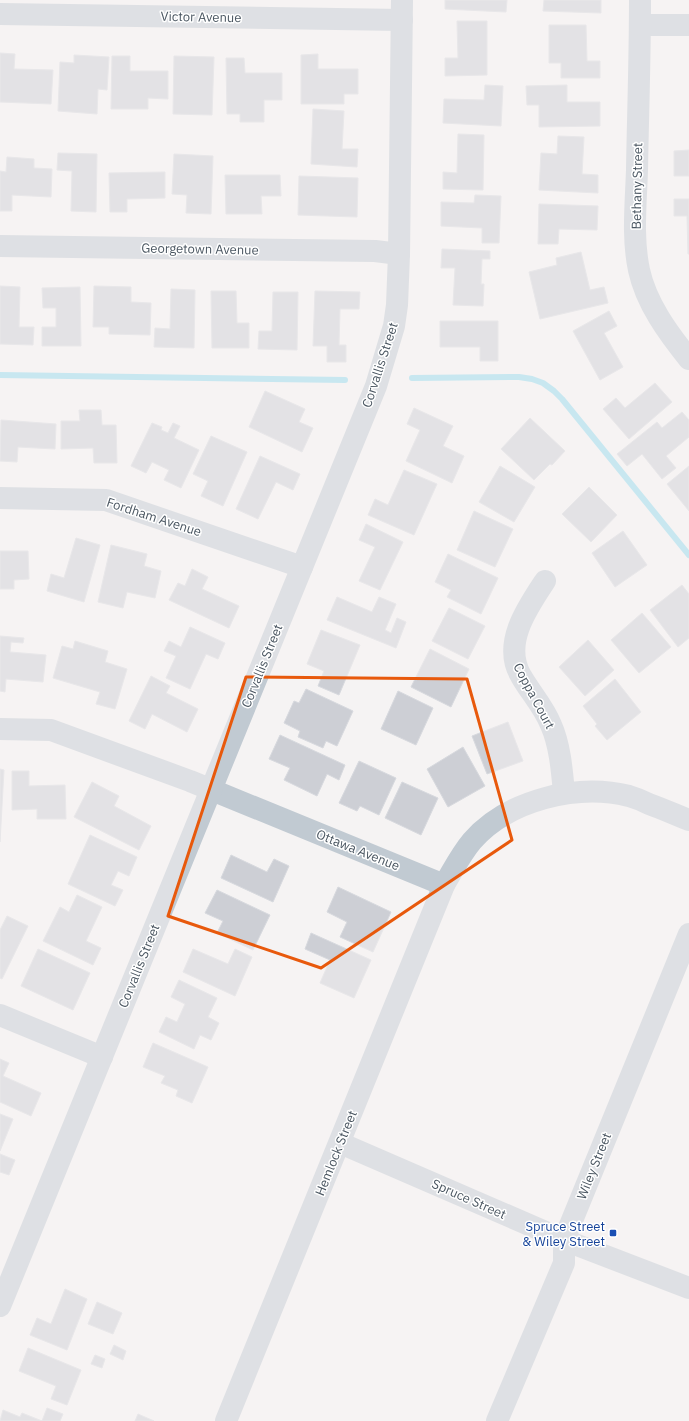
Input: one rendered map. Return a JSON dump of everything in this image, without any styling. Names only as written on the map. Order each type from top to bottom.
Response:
[{"type":"street","name":"Bethany Street","points":[[640,0],[636,231],[639,270],[645,289],[654,309],[666,329],[689,359]]},
{"type":"street","name":"Victor Avenue","points":[[0,14],[402,10]]},
{"type":"street","name":"Corvallis Street","points":[[0,1306],[7,1267],[102,1057],[376,386],[388,349],[394,326],[397,305],[402,10]]},
{"type":"street","points":[[640,25],[689,26]]},
{"type":"street","name":"Georgetown Avenue","points":[[0,246],[375,251],[399,254]]},
{"type":"street","name":"Fordham Avenue","points":[[0,498],[106,500],[302,567]]},
{"type":"street","name":"Coppa Court","points":[[545,581],[532,599],[516,633],[513,648],[515,662],[520,674],[552,725],[557,745],[564,793]]},
{"type":"street","name":"Ottawa Avenue","points":[[0,729],[51,730],[211,790],[444,885]]},
{"type":"street","points":[[444,885],[462,854],[473,840],[489,826],[505,814],[545,798],[564,793],[599,792],[630,796],[689,820]]},
{"type":"street","name":"Hemlock Street","points":[[226,1421],[444,885]]},
{"type":"street","name":"Wiley Street","points":[[497,1421],[564,1264],[564,1240],[689,934]]},
{"type":"street","points":[[0,1016],[102,1057]]},
{"type":"street","name":"Spruce Street","points":[[340,1143],[564,1240],[689,1288]]},
{"type":"highlighted area","points":[[246,677],[467,679],[512,840],[321,968],[168,916]]},
{"type":"building","points":[[445,0],[507,0],[506,12],[445,9]]},
{"type":"building","points":[[544,0],[601,0],[601,13],[543,11]]},
{"type":"building","points":[[457,21],[487,21],[487,75],[445,76],[445,58],[458,58]]},
{"type":"building","points":[[549,25],[586,25],[587,61],[600,61],[600,78],[561,78],[561,63],[549,63]]},
{"type":"building","points":[[0,53],[15,54],[14,69],[53,70],[51,104],[0,102]]},
{"type":"building","points":[[318,54],[318,69],[358,69],[358,94],[344,94],[344,104],[301,104],[301,55]]},
{"type":"building","points":[[74,55],[109,57],[107,90],[98,89],[97,114],[58,111],[60,62],[74,63]]},
{"type":"building","points":[[112,56],[130,56],[130,71],[168,71],[168,99],[148,98],[148,109],[111,109]]},
{"type":"building","points":[[174,56],[214,57],[212,115],[173,114]]},
{"type":"building","points":[[226,58],[244,58],[245,73],[282,73],[282,100],[264,100],[264,122],[240,122],[240,114],[227,114]]},
{"type":"building","points":[[485,85],[503,86],[501,126],[443,123],[444,99],[484,100]]},
{"type":"building","points":[[567,85],[567,102],[600,102],[600,126],[539,127],[539,105],[527,105],[526,86]]},
{"type":"building","points":[[313,109],[344,111],[342,149],[358,149],[357,167],[311,164]]},
{"type":"building","points":[[458,134],[484,135],[483,190],[443,189],[443,172],[457,173]]},
{"type":"building","points":[[558,136],[584,137],[582,174],[598,175],[598,193],[539,190],[541,153],[557,154]]},
{"type":"building","points":[[689,150],[689,176],[674,176],[674,151]]},
{"type":"building","points":[[58,153],[97,154],[96,212],[71,211],[72,171],[57,170]]},
{"type":"building","points":[[174,154],[213,156],[211,214],[186,213],[187,195],[172,194]]},
{"type":"building","points":[[7,157],[34,159],[34,168],[52,169],[51,197],[12,195],[12,211],[0,211],[0,171],[6,172]]},
{"type":"building","points":[[165,172],[165,198],[127,199],[127,212],[110,212],[109,173]]},
{"type":"building","points":[[225,175],[280,175],[281,196],[261,196],[262,214],[226,214]]},
{"type":"building","points":[[299,176],[358,178],[357,217],[298,215]]},
{"type":"building","points":[[475,195],[501,196],[499,243],[482,243],[482,228],[441,226],[441,202],[474,203]]},
{"type":"building","points":[[674,199],[689,199],[689,254],[687,216],[674,216]]},
{"type":"building","points":[[539,204],[598,206],[597,230],[559,229],[558,244],[538,244]]},
{"type":"building","points":[[442,249],[490,251],[490,259],[482,259],[481,284],[484,284],[483,306],[453,305],[455,268],[441,268]]},
{"type":"building","points":[[581,252],[590,290],[604,287],[608,303],[540,319],[529,272],[557,265],[556,258]]},
{"type":"building","points":[[0,286],[20,287],[19,327],[34,327],[33,345],[0,344]]},
{"type":"building","points":[[94,286],[131,287],[131,302],[151,303],[150,335],[109,334],[109,327],[93,327]]},
{"type":"building","points":[[80,287],[81,346],[42,346],[42,327],[56,327],[56,308],[43,308],[42,288]]},
{"type":"building","points":[[171,289],[195,290],[194,348],[154,347],[155,328],[170,329]]},
{"type":"building","points":[[211,291],[236,291],[237,323],[249,323],[249,348],[212,348]]},
{"type":"building","points":[[315,291],[360,292],[359,309],[340,309],[339,345],[346,345],[346,362],[327,362],[327,346],[313,346]]},
{"type":"building","points":[[273,292],[298,292],[297,350],[258,349],[259,331],[272,331]]},
{"type":"building","points":[[609,311],[617,326],[604,333],[623,367],[600,380],[573,331]]},
{"type":"building","points":[[440,321],[498,321],[498,361],[480,361],[480,347],[440,347]]},
{"type":"building","points":[[655,383],[672,402],[629,439],[603,409],[616,398],[625,408]]},
{"type":"building","points":[[265,391],[305,409],[299,422],[313,428],[302,452],[249,427]]},
{"type":"building","points":[[414,408],[453,426],[443,446],[464,456],[452,483],[406,461],[420,430],[407,424]]},
{"type":"building","points":[[79,410],[101,410],[102,425],[116,425],[117,463],[94,463],[93,448],[61,449],[61,421],[80,421]]},
{"type":"building","points":[[682,412],[689,420],[689,437],[666,456],[676,468],[662,479],[642,454],[627,466],[617,454],[657,422],[662,428]]},
{"type":"building","points":[[530,418],[565,451],[552,465],[550,464],[534,480],[501,449]]},
{"type":"building","points":[[1,420],[56,424],[55,449],[18,447],[17,462],[0,461]]},
{"type":"building","points":[[152,423],[162,427],[161,430],[168,433],[173,423],[180,426],[174,438],[199,450],[181,488],[164,480],[169,470],[152,462],[146,473],[131,466]]},
{"type":"building","points":[[211,436],[247,452],[223,506],[201,496],[208,481],[193,474]]},
{"type":"building","points":[[260,456],[300,474],[293,490],[276,482],[258,519],[236,509]]},
{"type":"building","points":[[500,466],[535,487],[514,522],[479,502]]},
{"type":"building","points":[[689,466],[689,511],[667,484]]},
{"type":"building","points":[[404,470],[437,484],[414,535],[368,515],[375,499],[388,505]]},
{"type":"building","points":[[589,487],[617,515],[591,542],[562,514]]},
{"type":"building","points":[[474,511],[513,529],[495,567],[457,550]]},
{"type":"building","points":[[366,524],[403,542],[380,590],[359,581],[375,547],[359,540]]},
{"type":"building","points":[[623,531],[647,565],[615,587],[592,553]]},
{"type":"building","points":[[76,538],[100,545],[84,602],[47,591],[51,574],[64,578]]},
{"type":"building","points":[[111,545],[147,554],[144,566],[161,571],[155,598],[127,592],[123,608],[98,602]]},
{"type":"building","points":[[0,551],[28,551],[29,579],[14,580],[14,589],[0,589]]},
{"type":"building","points":[[448,554],[498,578],[481,614],[447,597],[451,590],[435,582]]},
{"type":"building","points":[[192,569],[208,577],[202,589],[239,606],[229,628],[169,600],[178,583],[185,586]]},
{"type":"building","points":[[682,585],[689,594],[689,638],[678,647],[650,610]]},
{"type":"building","points":[[337,597],[372,612],[379,597],[396,604],[385,630],[391,633],[397,618],[406,622],[396,648],[327,620]]},
{"type":"building","points":[[449,608],[485,626],[468,659],[432,641]]},
{"type":"building","points":[[642,613],[671,647],[639,673],[611,640]]},
{"type":"building","points":[[190,627],[225,643],[218,659],[206,654],[190,689],[166,678],[176,656],[164,651],[169,641],[181,647]]},
{"type":"building","points":[[321,630],[360,645],[339,695],[318,686],[324,671],[307,664]]},
{"type":"building","points":[[0,636],[24,638],[23,643],[11,642],[10,652],[46,655],[43,682],[6,679],[5,692],[0,691]]},
{"type":"building","points":[[588,640],[614,670],[585,696],[559,667]]},
{"type":"building","points":[[75,641],[108,651],[105,662],[127,669],[115,709],[96,704],[100,692],[53,678],[62,646],[73,649]]},
{"type":"building","points":[[430,649],[469,669],[451,707],[411,687]]},
{"type":"building","points":[[151,676],[170,686],[166,693],[198,709],[187,732],[152,714],[145,729],[129,721]]},
{"type":"building","points":[[615,679],[641,712],[607,740],[595,726],[597,724],[583,706]]},
{"type":"building","points":[[306,689],[353,711],[337,746],[326,741],[323,748],[298,737],[300,731],[284,723],[294,701],[299,703]]},
{"type":"building","points":[[398,691],[433,708],[416,745],[381,729]]},
{"type":"building","points":[[508,722],[523,761],[487,774],[472,736]]},
{"type":"building","points":[[280,735],[345,765],[339,780],[327,774],[317,796],[284,780],[290,768],[269,759]]},
{"type":"building","points":[[463,747],[485,786],[448,807],[427,769]]},
{"type":"building","points":[[359,761],[396,778],[379,815],[360,806],[357,811],[339,803]]},
{"type":"building","points":[[0,769],[4,770],[0,842]]},
{"type":"building","points":[[12,771],[29,771],[29,786],[65,785],[66,819],[37,819],[37,809],[12,810]]},
{"type":"building","points":[[92,782],[119,796],[114,806],[151,826],[139,850],[74,817]]},
{"type":"building","points":[[402,782],[438,798],[421,835],[385,818]]},
{"type":"building","points":[[90,835],[137,857],[129,876],[118,871],[111,885],[123,890],[115,906],[68,884]]},
{"type":"building","points":[[231,855],[267,872],[274,859],[289,866],[273,902],[221,878]]},
{"type":"building","points":[[338,887],[391,912],[373,952],[340,937],[347,922],[327,912]]},
{"type":"building","points":[[217,890],[270,915],[253,950],[217,933],[223,921],[205,913]]},
{"type":"building","points":[[77,895],[102,907],[86,941],[101,948],[93,965],[43,941],[60,907],[69,912]]},
{"type":"building","points":[[7,916],[28,926],[2,979],[0,978],[0,930]]},
{"type":"building","points":[[311,933],[371,960],[354,998],[320,983],[330,960],[305,949]]},
{"type":"building","points":[[38,949],[90,973],[73,1010],[21,986]]},
{"type":"building","points":[[193,949],[228,964],[235,949],[252,957],[235,996],[183,972]]},
{"type":"building","points":[[179,980],[217,998],[208,1017],[219,1023],[211,1040],[200,1035],[194,1049],[159,1032],[166,1017],[177,1022],[185,1004],[171,997]]},
{"type":"building","points":[[153,1043],[208,1067],[192,1103],[176,1096],[178,1090],[161,1083],[165,1076],[143,1067]]},
{"type":"building","points":[[0,1059],[9,1063],[3,1076],[41,1093],[31,1116],[0,1102]]},
{"type":"building","points":[[0,1114],[13,1119],[0,1151]]},
{"type":"building","points":[[0,1154],[15,1160],[9,1175],[0,1172]]},
{"type":"building","points":[[65,1289],[87,1299],[67,1350],[30,1335],[37,1318],[51,1324]]},
{"type":"building","points":[[97,1302],[122,1313],[113,1334],[88,1324]]},
{"type":"building","points":[[114,1345],[126,1351],[123,1360],[110,1354]]},
{"type":"building","points":[[28,1348],[81,1370],[67,1405],[51,1399],[56,1386],[19,1371]]},
{"type":"building","points":[[95,1355],[105,1359],[102,1368],[91,1364]]},
{"type":"building","points":[[47,1408],[63,1414],[60,1421],[42,1421]]},
{"type":"building","points":[[3,1410],[20,1417],[22,1413],[42,1421],[0,1421]]},
{"type":"building","points":[[138,1414],[154,1421],[135,1421]]},
{"type":"waterway","points":[[0,375],[345,380]]},
{"type":"waterway","points":[[412,378],[519,377],[532,379],[543,383],[562,399],[689,555]]},
{"type":"place","name":"Spruce Street & Wiley Street","points":[[613,1233]]}]
